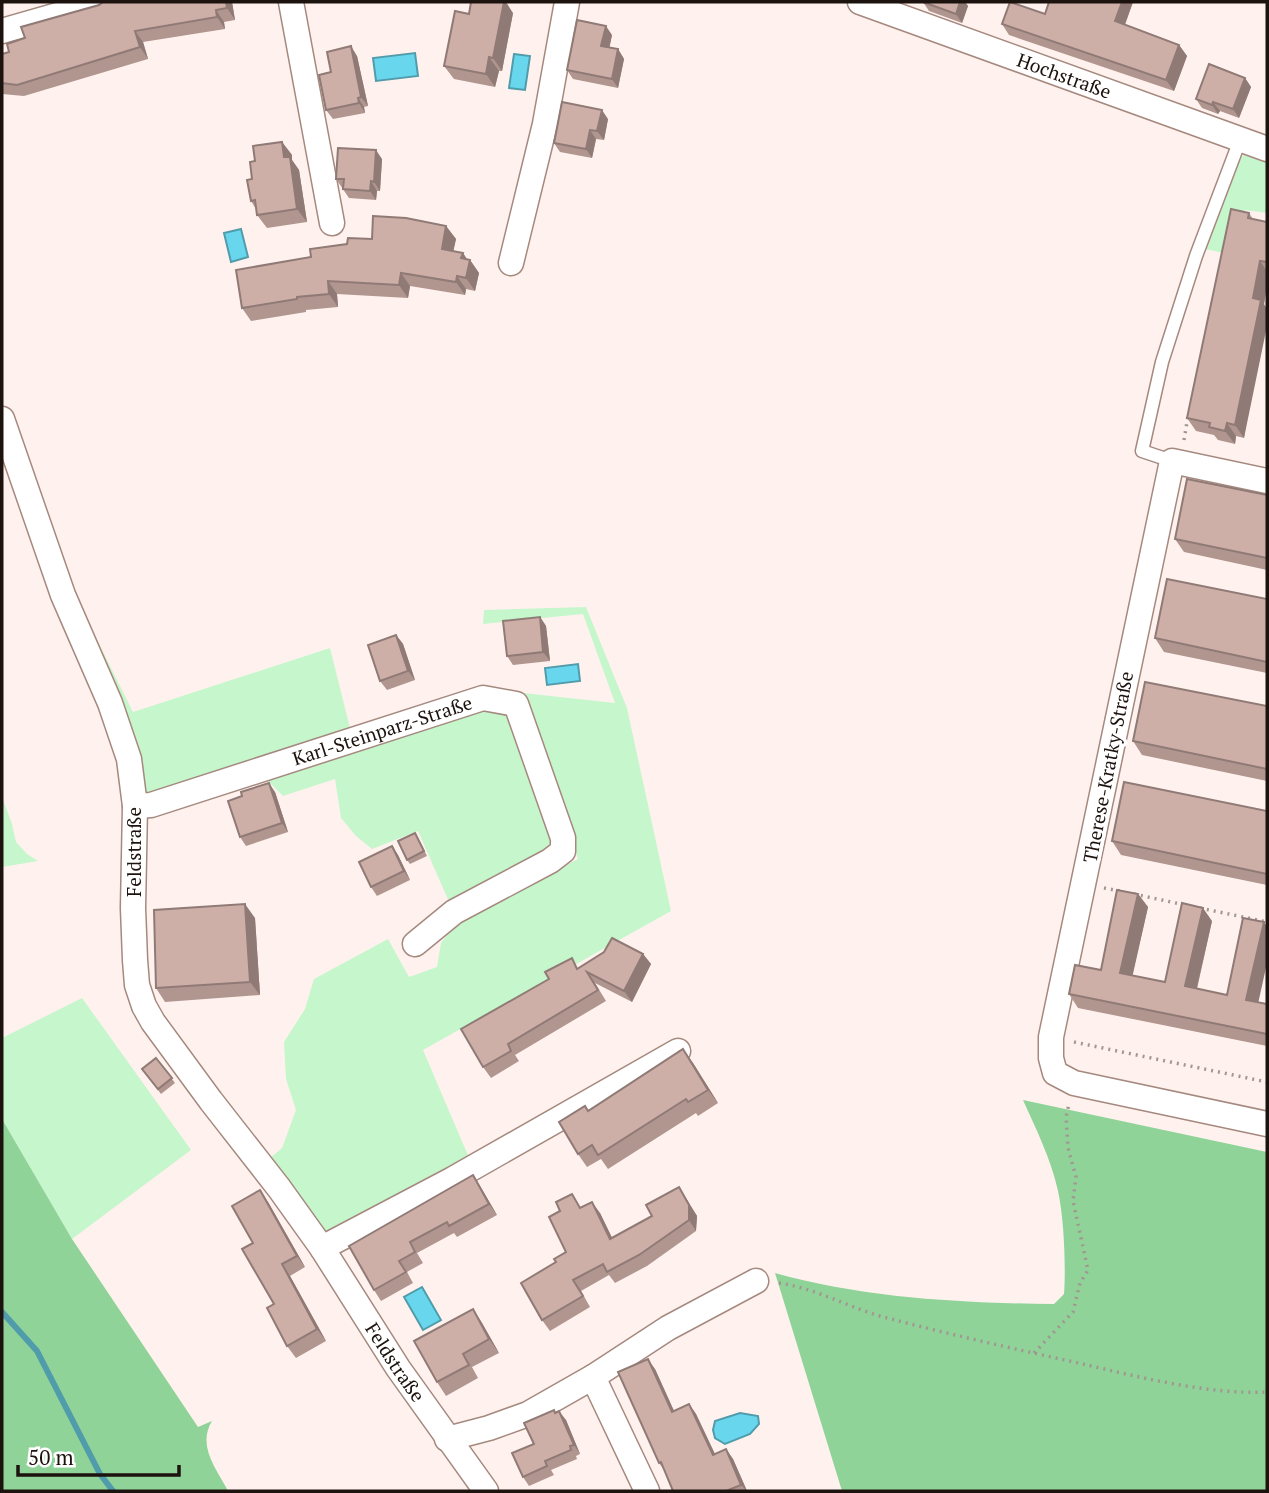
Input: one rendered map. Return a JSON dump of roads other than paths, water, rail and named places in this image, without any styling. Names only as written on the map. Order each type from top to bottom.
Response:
[{"type":"street","points":[[2,31],[103,2]]},
{"type":"street","points":[[292,2],[332,223]]},
{"type":"street","points":[[511,263],[545,124],[568,2]]},
{"type":"street","name":"Hochstraße","points":[[860,2],[1267,149]]},
{"type":"street","name":"Feldstraße","points":[[2,419],[64,595],[121,731],[129,759],[135,806],[135,960],[144,1006],[211,1101],[322,1248],[398,1368],[486,1491]]},
{"type":"street","points":[[1175,461],[1267,481]]},
{"type":"street","name":"Therese-Kratky-Straße","points":[[1175,461],[1106,768],[1051,1037],[1051,1058],[1064,1078],[1267,1124]]},
{"type":"street","name":"Karl-Steinparz-Straße","points":[[135,806],[151,805],[482,698],[516,704],[563,838],[563,851],[551,861],[454,912],[415,944]]},
{"type":"street","points":[[322,1248],[453,1180],[678,1051]]},
{"type":"street","points":[[447,1439],[528,1414],[593,1377],[668,1328],[756,1280]]},
{"type":"street","points":[[593,1377],[647,1491]]},
{"type":"lane","points":[[1175,461],[1142,451],[1162,362],[1196,256],[1240,140]]},
{"type":"water","points":[[415,53],[418,76],[376,81],[373,58]]},
{"type":"water","points":[[514,54],[530,56],[525,90],[509,88]]},
{"type":"water","points":[[241,229],[248,257],[231,262],[224,233]]},
{"type":"water","points":[[578,664],[580,681],[547,685],[545,668]]},
{"type":"water","points":[[422,1287],[441,1320],[423,1330],[404,1297]]},
{"type":"water","points":[[740,1413],[758,1416],[759,1424],[750,1434],[725,1444],[715,1438],[715,1421]]},
{"type":"waterway","points":[[2,1312],[37,1351],[100,1474],[113,1491]]}]
